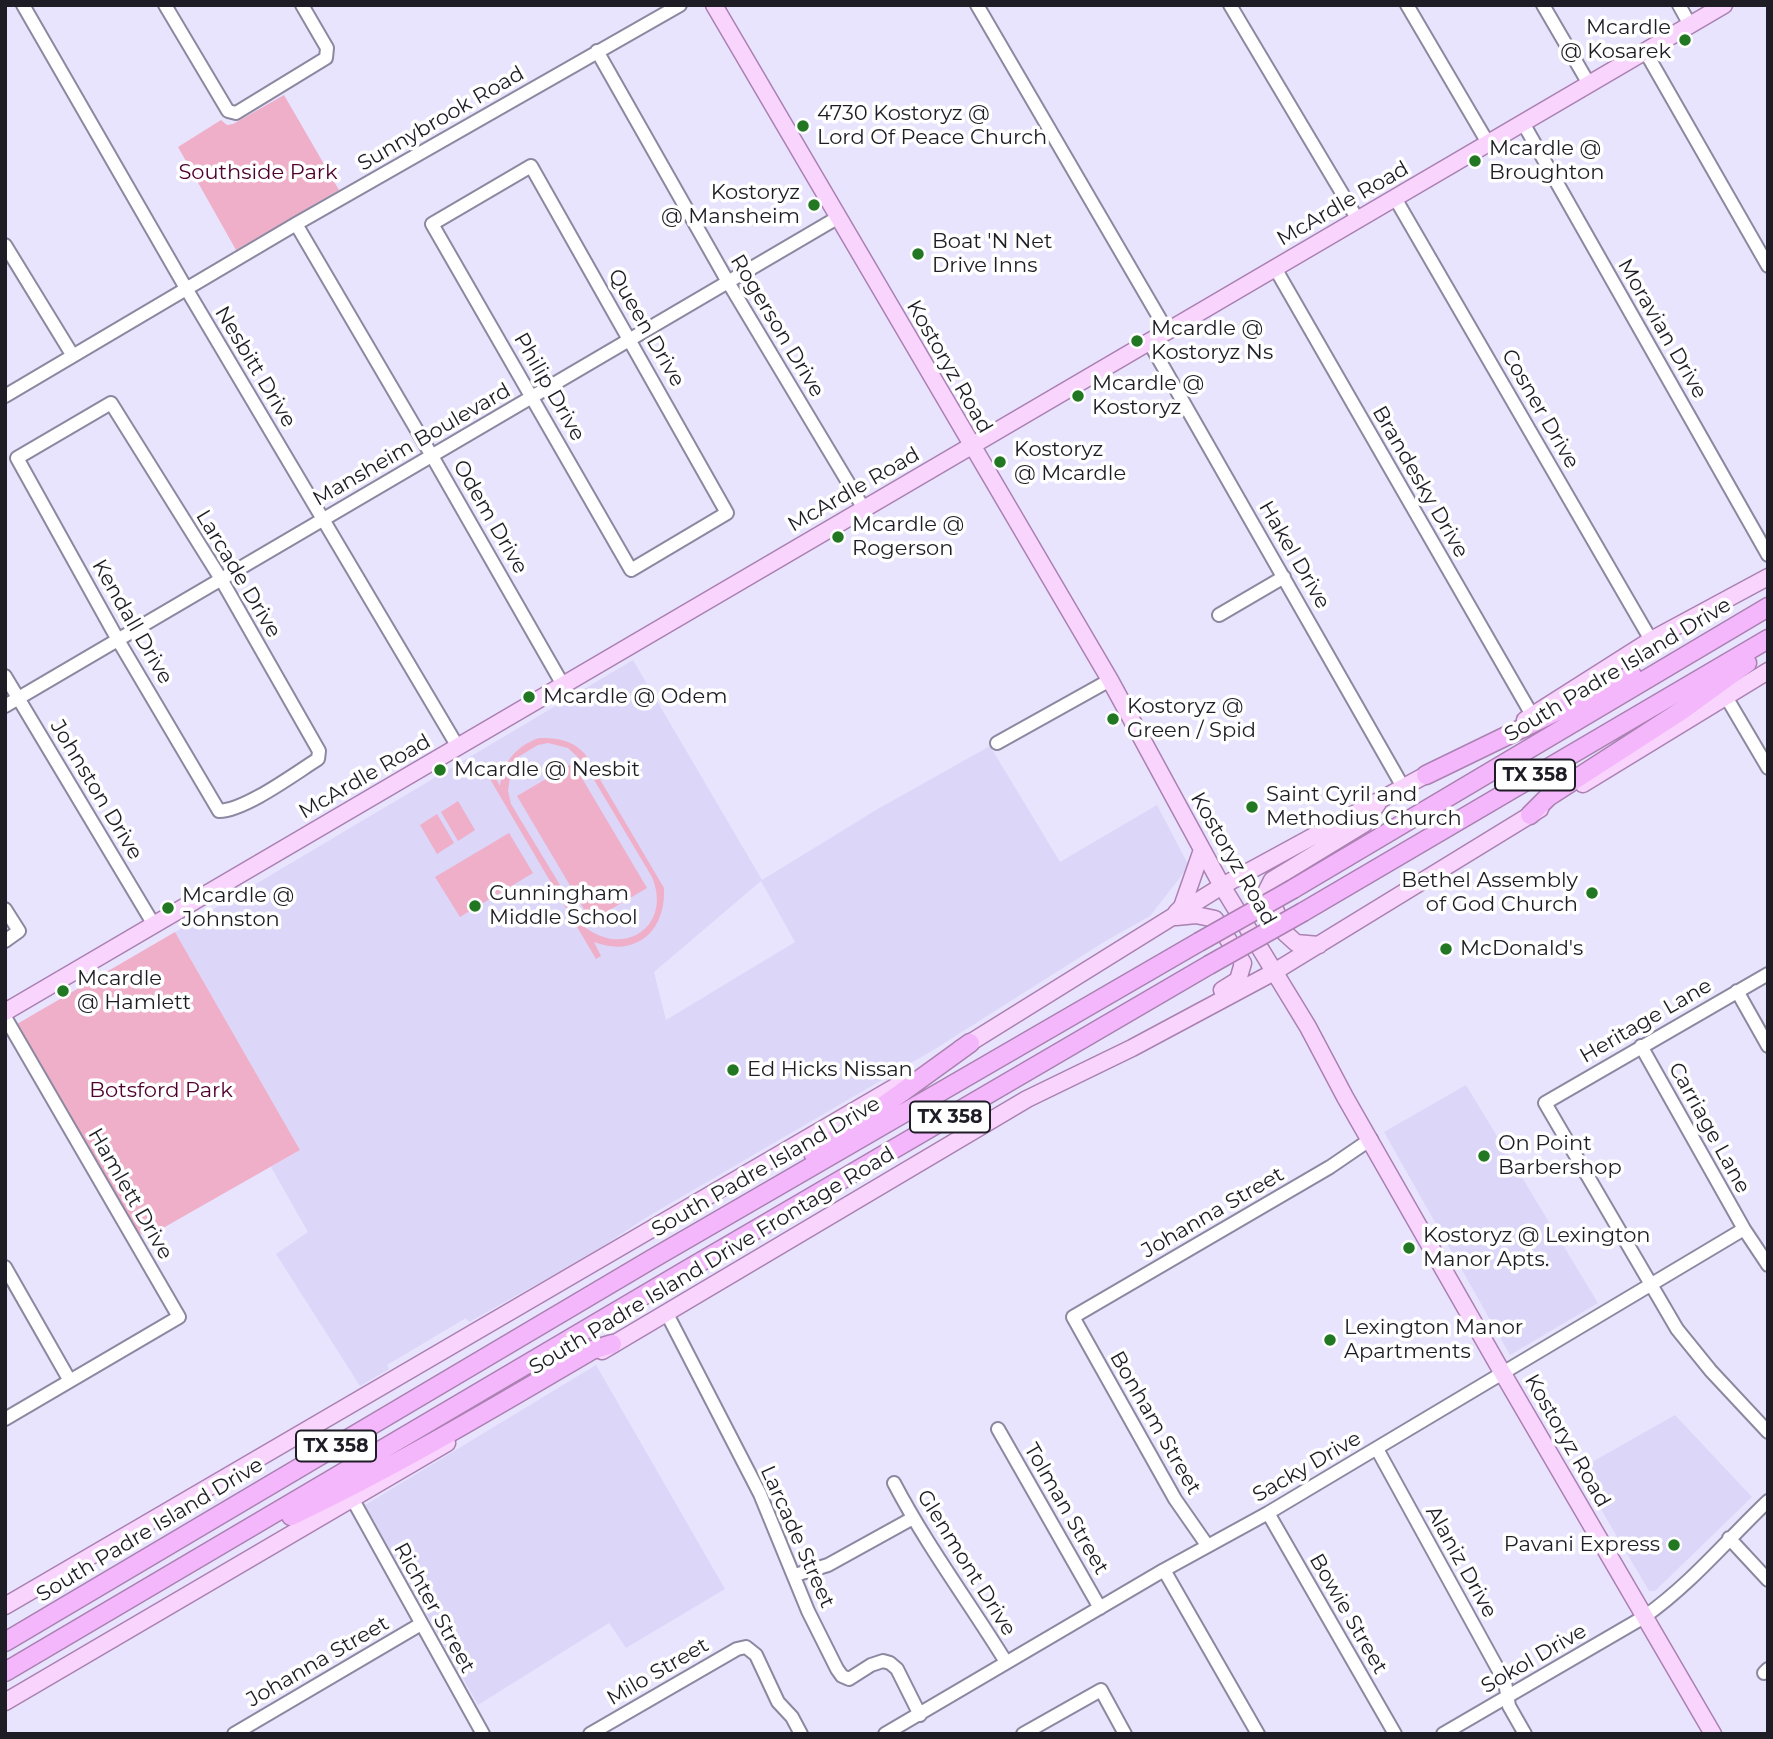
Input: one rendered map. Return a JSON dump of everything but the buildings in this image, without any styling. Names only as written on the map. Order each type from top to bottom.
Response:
[{"type":"highway","name":"South Padre Island Drive","points":[[10,1639],[652,1259],[1293,889],[1768,607]]},
{"type":"highway","points":[[1426,775],[1739,624]]},
{"type":"highway","name":"TX 358","points":[[5,1672],[690,1268],[1768,639]]},
{"type":"highway","points":[[1530,815],[1548,797],[1681,711],[1768,648]]},
{"type":"highway","points":[[652,1259],[865,1119],[971,1043]]},
{"type":"highway","points":[[258,1524],[285,1518],[342,1492],[592,1350],[612,1344]]},
{"type":"main road","name":"Kostoryz Road","points":[[714,5],[1110,680],[1202,850],[1308,1027],[1502,1372],[1713,1734]]},
{"type":"main road","name":"McArdle Road","points":[[5,1014],[1724,5]]},
{"type":"main road","points":[[5,1606],[971,1043],[1223,886],[1404,788],[1532,715],[1651,640],[1768,576]]},
{"type":"main road","name":"South Padre Island Drive Frontage Road","points":[[5,1702],[353,1500],[1027,1099],[1132,1048],[1274,972],[1768,671]]},
{"type":"main road","points":[[1320,945],[1296,943],[1285,933],[1267,890],[1272,880],[1364,824],[1379,801]]},
{"type":"main road","points":[[1172,918],[1182,907],[1198,868],[1202,850]]},
{"type":"main road","points":[[1132,1048],[1238,980],[1243,963],[1215,919],[1196,915],[1172,918]]},
{"type":"street","name":"Nesbitt Drive","points":[[23,5],[187,290],[458,747]]},
{"type":"street","points":[[165,5],[228,111],[236,113],[326,58],[327,48],[302,5]]},
{"type":"street","name":"Sunnybrook Road","points":[[5,396],[296,225],[680,5]]},
{"type":"street","points":[[977,5],[1167,331]]},
{"type":"street","points":[[1230,5],[1358,220]]},
{"type":"street","points":[[1407,5],[1488,143]]},
{"type":"street","points":[[1543,5],[1589,84]]},
{"type":"street","points":[[1679,5],[1690,25]]},
{"type":"street","name":"Rogerson Drive","points":[[597,51],[728,282],[864,509]]},
{"type":"street","points":[[1645,51],[1768,266]]},
{"type":"street","name":"Moravian Drive","points":[[1523,123],[1768,555]]},
{"type":"street","name":"Queen Drive","points":[[481,196],[531,166],[631,339],[727,513],[680,542]]},
{"type":"street","name":"Philip Drive","points":[[481,196],[432,224],[631,570],[680,542]]},
{"type":"street","name":"Cosner Drive","points":[[1395,198],[1651,640]]},
{"type":"street","name":"Mansheim Boulevard","points":[[5,706],[838,218]]},
{"type":"street","name":"Odem Drive","points":[[296,225],[563,685]]},
{"type":"street","points":[[5,245],[73,356]]},
{"type":"street","name":"Brandesky Drive","points":[[1275,268],[1532,715]]},
{"type":"street","name":"Hakel Drive","points":[[1149,342],[1404,788]]},
{"type":"street","name":"Larcade Drive","points":[[65,430],[111,403],[220,579],[319,751],[318,759],[264,794]]},
{"type":"street","name":"Kendall Drive","points":[[65,430],[17,458],[118,640],[219,811],[229,811],[264,794]]},
{"type":"street","points":[[1219,615],[1284,576]]},
{"type":"street","name":"Johnston Drive","points":[[5,676],[154,925]]},
{"type":"street","points":[[998,743],[1110,680]]},
{"type":"street","points":[[1725,695],[1768,768]]},
{"type":"street","points":[[5,909],[19,931],[5,941]]},
{"type":"street","name":"Heritage Lane","points":[[1650,1285],[1545,1103],[1768,974]]},
{"type":"street","points":[[1737,991],[1768,1046]]},
{"type":"street","name":"Hamlett Drive","points":[[5,1014],[179,1317],[70,1381]]},
{"type":"street","name":"Carriage Lane","points":[[1641,1046],[1744,1229],[1768,1265]]},
{"type":"street","name":"Johanna Street","points":[[1073,1317],[1330,1167],[1371,1139]]},
{"type":"street","name":"Sacky Drive","points":[[885,1734],[1207,1545],[1268,1513],[1377,1449],[1744,1229]]},
{"type":"street","points":[[5,1267],[70,1381],[5,1419]]},
{"type":"street","points":[[1650,1285],[1678,1329],[1711,1371],[1768,1432]]},
{"type":"street","name":"Larcade Street","points":[[666,1312],[760,1494],[808,1611],[842,1676],[849,1679],[871,1665],[883,1661],[890,1663],[897,1669],[919,1715]]},
{"type":"street","name":"Bonham Street","points":[[1073,1317],[1175,1499],[1207,1545]]},
{"type":"street","name":"Tolman Street","points":[[998,1429],[1100,1608]]},
{"type":"street","name":"Alaniz Drive","points":[[1377,1449],[1505,1682],[1509,1706],[1525,1734]]},
{"type":"street","name":"Glenmont Drive","points":[[894,1483],[913,1518],[1006,1662]]},
{"type":"street","name":"Richter Street","points":[[353,1500],[483,1734]]},
{"type":"street","name":"Sokol Drive","points":[[1443,1734],[1644,1616],[1686,1585],[1768,1501]]},
{"type":"street","name":"Bowie Street","points":[[1268,1513],[1395,1734]]},
{"type":"street","points":[[795,1575],[828,1565],[913,1518]]},
{"type":"street","points":[[1729,1538],[1768,1580]]},
{"type":"street","points":[[1164,1570],[1258,1734]]},
{"type":"street","name":"Johanna Street","points":[[234,1734],[421,1624]]},
{"type":"street","name":"Milo Street","points":[[590,1734],[613,1728],[737,1649],[746,1647],[757,1656],[778,1702],[792,1717],[801,1734]]},
{"type":"street","points":[[1023,1734],[1101,1689],[1125,1734]]},
{"type":"shaded area","points":[[633,660],[762,880],[876,810],[990,746],[1060,862],[1157,805],[1189,866],[1150,916],[935,1049],[647,1217],[591,1254],[469,1322],[466,1318],[387,1365],[389,1369],[360,1386],[276,1254],[308,1232],[271,1167],[300,1150],[175,932]],"holes":[[[761,881],[795,942],[666,1020],[654,972]]]},
{"type":"shaded area","points":[[1466,1085],[1598,1303],[1510,1355],[1384,1132]]},
{"type":"shaded area","points":[[596,1365],[725,1589],[626,1648],[609,1623],[478,1705],[365,1505]]},
{"type":"shaded area","points":[[1675,1415],[1752,1497],[1655,1591],[1649,1591],[1578,1470]]},
{"type":"green space","name":"Southside Park","points":[[284,95],[339,190],[236,250],[178,147],[221,120],[227,125],[233,124]]},
{"type":"green space","points":[[539,738],[558,739],[570,743],[585,754],[664,888],[660,917],[646,937],[623,946],[594,942],[601,956],[596,959],[487,774],[492,771],[500,786],[504,770],[512,756]],"holes":[[[548,743],[568,748],[584,763],[652,877],[657,894],[656,909],[651,922],[630,937],[616,939],[601,936],[586,928],[511,804],[508,791],[511,770],[518,757],[538,745]]]},
{"type":"green space","points":[[573,763],[647,888],[591,921],[517,796]]},
{"type":"green space","points":[[458,801],[475,830],[458,841],[441,812]]},
{"type":"green space","points":[[437,814],[454,843],[437,854],[420,825]]},
{"type":"green space","points":[[509,833],[533,873],[460,917],[435,877]]},
{"type":"green space","name":"Botsford Park","points":[[175,932],[300,1150],[149,1236],[141,1234],[135,1228],[17,1024]]},
{"type":"place","name":"Mcardle @ Kosarek","points":[[1685,40]]},
{"type":"place","name":"4730 Kostoryz @ Lord Of Peace Church","points":[[803,126]]},
{"type":"place","name":"Mcardle @ Broughton","points":[[1475,161]]},
{"type":"place","name":"Kostoryz @ Mansheim","points":[[814,205]]},
{"type":"place","name":"Boat 'N Net Drive Inns","points":[[918,254]]},
{"type":"place","name":"Mcardle @ Kostoryz Ns","points":[[1137,341]]},
{"type":"place","name":"Mcardle @ Kostoryz","points":[[1078,396]]},
{"type":"place","name":"Kostoryz @ Mcardle","points":[[1000,462]]},
{"type":"place","name":"Mcardle @ Rogerson","points":[[838,537]]},
{"type":"place","name":"Mcardle @ Odem","points":[[529,697]]},
{"type":"place","name":"Kostoryz @ Green / Spid","points":[[1113,719]]},
{"type":"place","name":"Mcardle @ Nesbit","points":[[440,770]]},
{"type":"place","name":"Saint Cyril and Methodius Church","points":[[1252,807]]},
{"type":"place","name":"Bethel Assembly of God Church","points":[[1592,893]]},
{"type":"place","name":"Cunningham Middle School","points":[[475,906]]},
{"type":"place","name":"Mcardle @ Johnston","points":[[168,908]]},
{"type":"place","name":"McDonald's","points":[[1446,949]]},
{"type":"place","name":"Mcardle @ Hamlett","points":[[63,991]]},
{"type":"place","name":"Ed Hicks Nissan","points":[[733,1070]]},
{"type":"place","name":"On Point Barbershop","points":[[1484,1156]]},
{"type":"place","name":"Kostoryz @ Lexington Manor Apts.","points":[[1409,1248]]},
{"type":"place","name":"Lexington Manor Apartments","points":[[1330,1340]]},
{"type":"place","name":"Pavani Express","points":[[1674,1545]]}]
